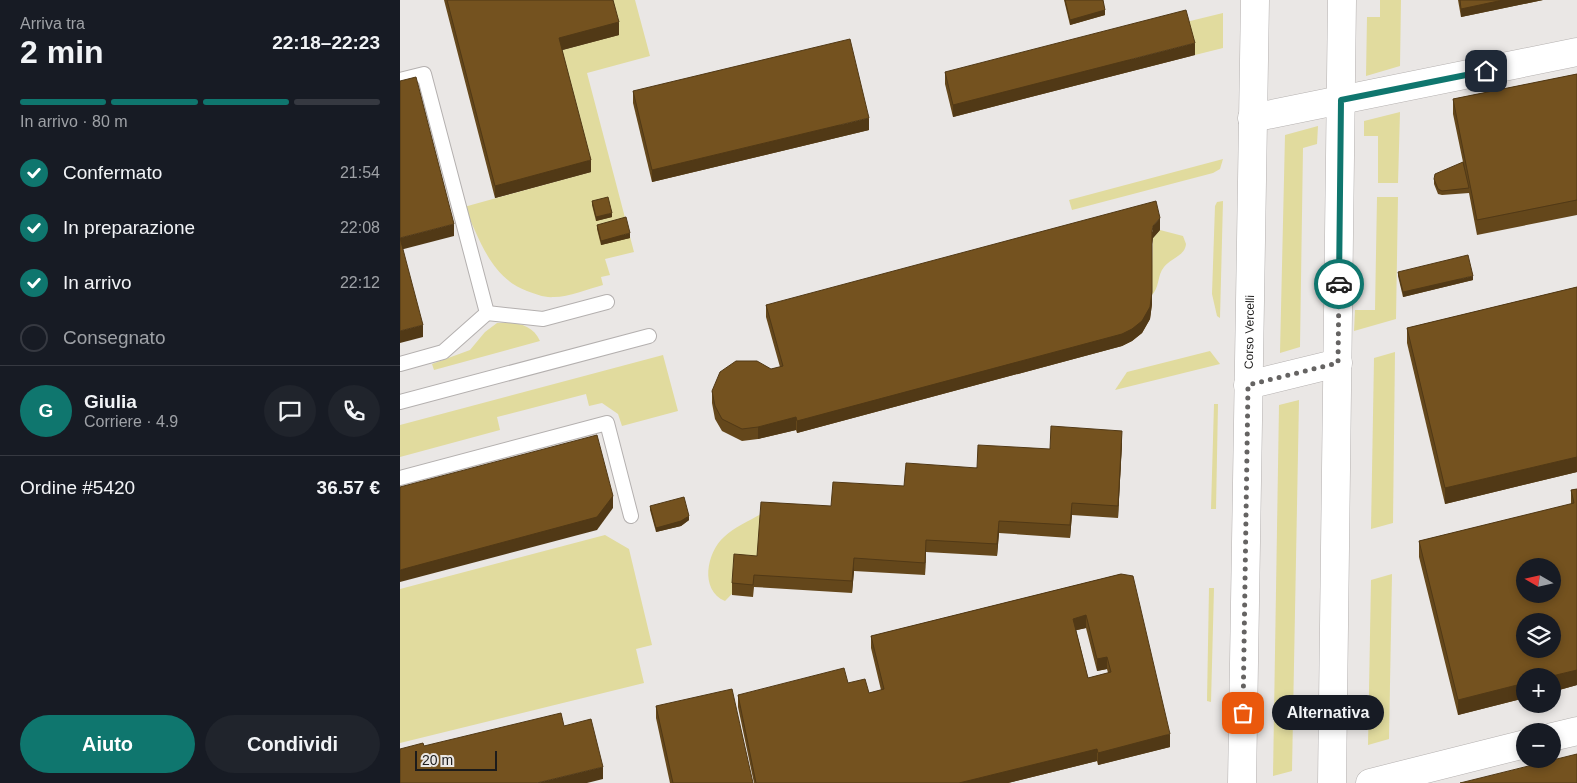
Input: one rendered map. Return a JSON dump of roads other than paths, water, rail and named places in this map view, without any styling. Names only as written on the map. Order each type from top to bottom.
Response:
[{"type":"street","name":"Corso Vercelli","points":[[1242,783],[1255,0]]},
{"type":"street","points":[[1332,783],[1342,0]]},
{"type":"street","points":[[1252,118],[1577,52]]},
{"type":"street","points":[[1248,385],[1338,363]]},
{"type":"street","points":[[1561,735],[1577,731]]},
{"type":"street","points":[[1370,783],[1516,746]]},
{"type":"lane","points":[[400,80],[424,74],[487,313]]},
{"type":"lane","points":[[400,364],[442,352],[487,313],[543,319],[607,302]]},
{"type":"lane","points":[[400,402],[649,336]]},
{"type":"lane","points":[[400,478],[607,423],[631,516]]},
{"type":"place","name":"Alternativa","points":[[1243,713]]}]
